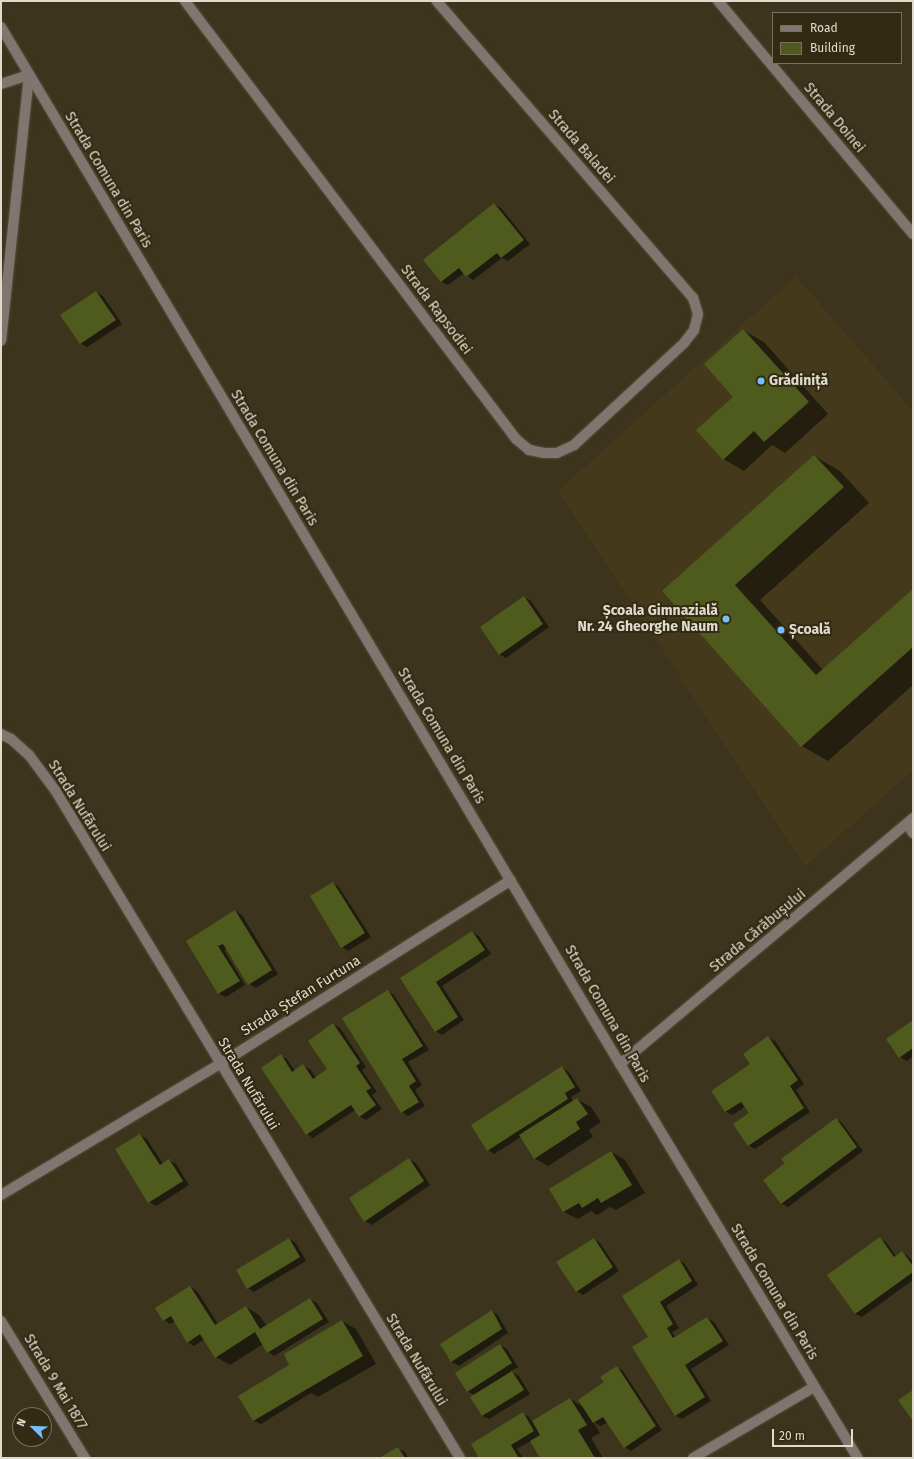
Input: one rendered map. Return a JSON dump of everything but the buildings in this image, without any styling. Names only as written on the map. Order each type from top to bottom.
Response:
[{"type":"street","name":"Strada Rapsodiei","points":[[185,1],[516,439],[529,450],[544,454],[557,453],[574,445],[684,343],[694,330],[698,314]]},
{"type":"street","name":"Strada Baladei","points":[[437,1],[694,298],[698,314]]},
{"type":"street","name":"Strada Doinei","points":[[718,1],[913,234]]},
{"type":"street","name":"Strada Comuna din Paris","points":[[1,27],[620,1064],[858,1458]]},
{"type":"street","points":[[1,84],[29,75],[1,340]]},
{"type":"street","name":"Strada Nufărului","points":[[1,734],[11,739],[29,755],[55,790],[460,1458]]},
{"type":"street","points":[[910,821],[913,833]]},
{"type":"street","name":"Strada Cărăbușului","points":[[620,1064],[910,821]]},
{"type":"street","name":"Strada Ștefan Furtuna","points":[[1,1195],[220,1064],[511,880]]},
{"type":"street","name":"Strada 9 Mai 1877","points":[[1,1321],[84,1458]]},
{"type":"street","points":[[693,1458],[814,1387]]},
{"type":"shaded area","name":"Școală","points":[[796,276],[913,411],[913,770],[805,867],[558,491]]},
{"type":"place","name":"Grădiniță","points":[[761,381]]},
{"type":"place","name":"Școala Gimnazială Nr. 24 Gheorghe Naum","points":[[726,619]]},
{"type":"place","name":"Școală","points":[[781,630]]}]
